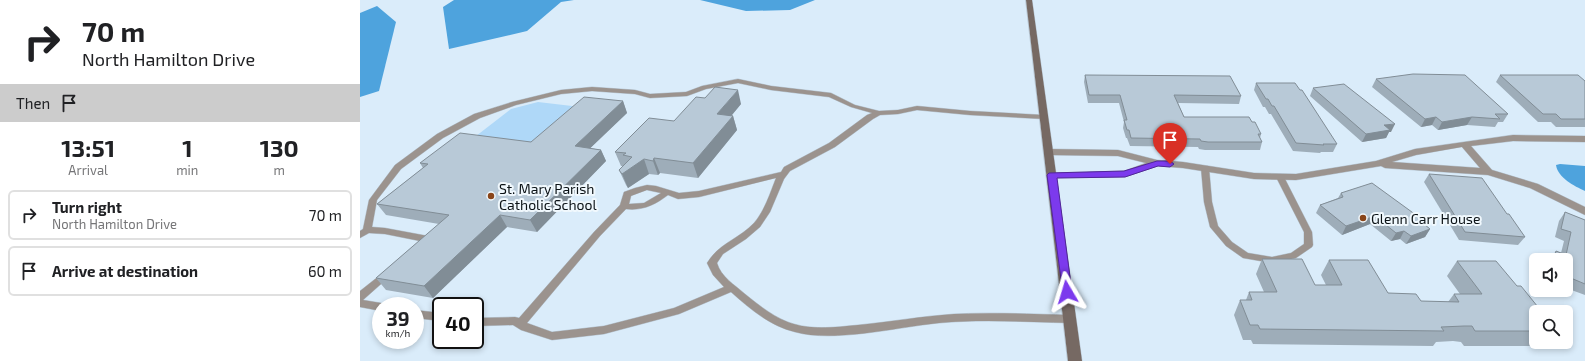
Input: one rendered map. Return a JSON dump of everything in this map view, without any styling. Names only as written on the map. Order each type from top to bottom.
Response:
[{"type":"street","points":[[1029,0],[1075,361]]},
{"type":"street","points":[[1049,152],[1118,153],[1157,163],[1205,168],[1254,176],[1296,177],[1376,164],[1415,152],[1464,144],[1513,138],[1585,139]]},
{"type":"street","points":[[1464,144],[1489,172]]},
{"type":"street","points":[[1052,175],[1125,174],[1157,163]]},
{"type":"street","points":[[1376,164],[1489,172],[1534,186],[1585,211]]},
{"type":"lane","points":[[417,248],[428,239],[385,231],[363,232],[373,200],[398,167],[440,136],[477,116],[514,103],[561,92],[592,89],[635,92],[650,96],[687,94],[704,88],[738,81],[771,88],[831,95],[853,106],[879,113],[891,113],[917,108],[970,113],[1044,117]]},
{"type":"lane","points":[[520,324],[597,234],[624,206],[627,194],[639,188],[655,187],[678,196],[699,194],[782,174],[797,163],[832,145],[870,117],[879,113]]},
{"type":"lane","points":[[1205,168],[1208,202],[1214,227],[1229,244],[1246,256],[1259,259],[1272,260],[1293,256],[1309,245],[1308,232],[1280,177]]},
{"type":"lane","points":[[782,174],[766,212],[757,225],[743,237],[720,252],[714,258],[712,263],[713,268],[732,288],[770,318],[790,327],[806,330],[826,331],[867,329],[935,319],[976,316],[1070,319]]},
{"type":"lane","points":[[624,206],[636,208],[653,203],[667,192]]},
{"type":"lane","points":[[360,297],[394,268]]},
{"type":"lane","points":[[484,322],[515,320],[525,327],[552,336],[604,330],[676,310],[732,288]]},
{"type":"lane","points":[[360,303],[372,305]]},
{"type":"shaded area","points":[[538,102],[589,108],[537,154],[467,143],[511,109]]},
{"type":"water","points":[[454,0],[574,0],[561,2],[527,31],[449,49],[443,7]]},
{"type":"water","points":[[700,0],[815,0],[790,10],[746,11]]},
{"type":"water","points":[[377,6],[396,22],[379,91],[360,97],[360,13]]},
{"type":"water","points":[[1556,165],[1585,166],[1585,191],[1563,178],[1557,170]]},
{"type":"building","points":[[1413,74],[1465,75],[1508,114],[1495,114],[1500,119],[1472,117],[1442,122],[1436,117],[1425,119],[1376,79]]},
{"type":"building","points":[[1085,75],[1230,76],[1241,96],[1174,95],[1184,117],[1249,117],[1252,122],[1255,122],[1261,134],[1258,134],[1262,142],[1208,142],[1201,141],[1200,139],[1131,138],[1124,120],[1127,120],[1120,95],[1089,95]]},
{"type":"building","points":[[1500,75],[1578,75],[1585,81],[1585,119],[1561,119],[1556,114],[1543,114]]},
{"type":"building","points":[[1256,83],[1295,83],[1300,90],[1302,90],[1337,144],[1323,144],[1324,145],[1296,143],[1274,106],[1272,106],[1268,99],[1266,99]]},
{"type":"building","points":[[1344,84],[1395,124],[1384,125],[1390,130],[1366,134],[1313,88]]},
{"type":"building","points":[[715,87],[738,90],[717,114],[733,116],[693,163],[654,158],[653,161],[644,159],[622,174],[619,170],[632,157],[623,155],[626,153],[615,152],[649,118],[674,121],[696,97],[705,98]]},
{"type":"building","name":"St. Mary Parish Catholic School","points":[[584,97],[623,101],[575,146],[601,150],[530,220],[500,215],[424,286],[376,278],[449,215],[377,204],[428,164],[420,163],[460,133],[531,142]]},
{"type":"building","points":[[1429,174],[1482,178],[1525,237],[1465,232]]},
{"type":"building","name":"Glenn Carr House","points":[[1372,183],[1427,223],[1424,224],[1430,229],[1411,236],[1404,231],[1396,233],[1375,216],[1346,226],[1320,205],[1343,197],[1341,193]]},
{"type":"building","points":[[1565,212],[1585,220],[1585,284],[1573,279],[1573,253],[1566,253],[1571,232],[1561,229]]},
{"type":"building","points":[[1262,259],[1302,259],[1315,285],[1342,285],[1329,260],[1368,260],[1388,293],[1416,294],[1421,301],[1459,302],[1454,294],[1482,294],[1457,261],[1496,261],[1517,286],[1521,286],[1536,305],[1529,305],[1529,331],[1475,331],[1472,326],[1441,327],[1444,331],[1260,329],[1258,325],[1250,325],[1240,300],[1252,300],[1249,292],[1277,292]]},
{"type":"place","name":"St. Mary Parish Catholic School","points":[[491,196]]},
{"type":"place","name":"Glenn Carr House","points":[[1363,218]]},
{"type":"route","points":[[1067,292],[1052,175],[1125,174],[1157,163],[1170,164]]}]
